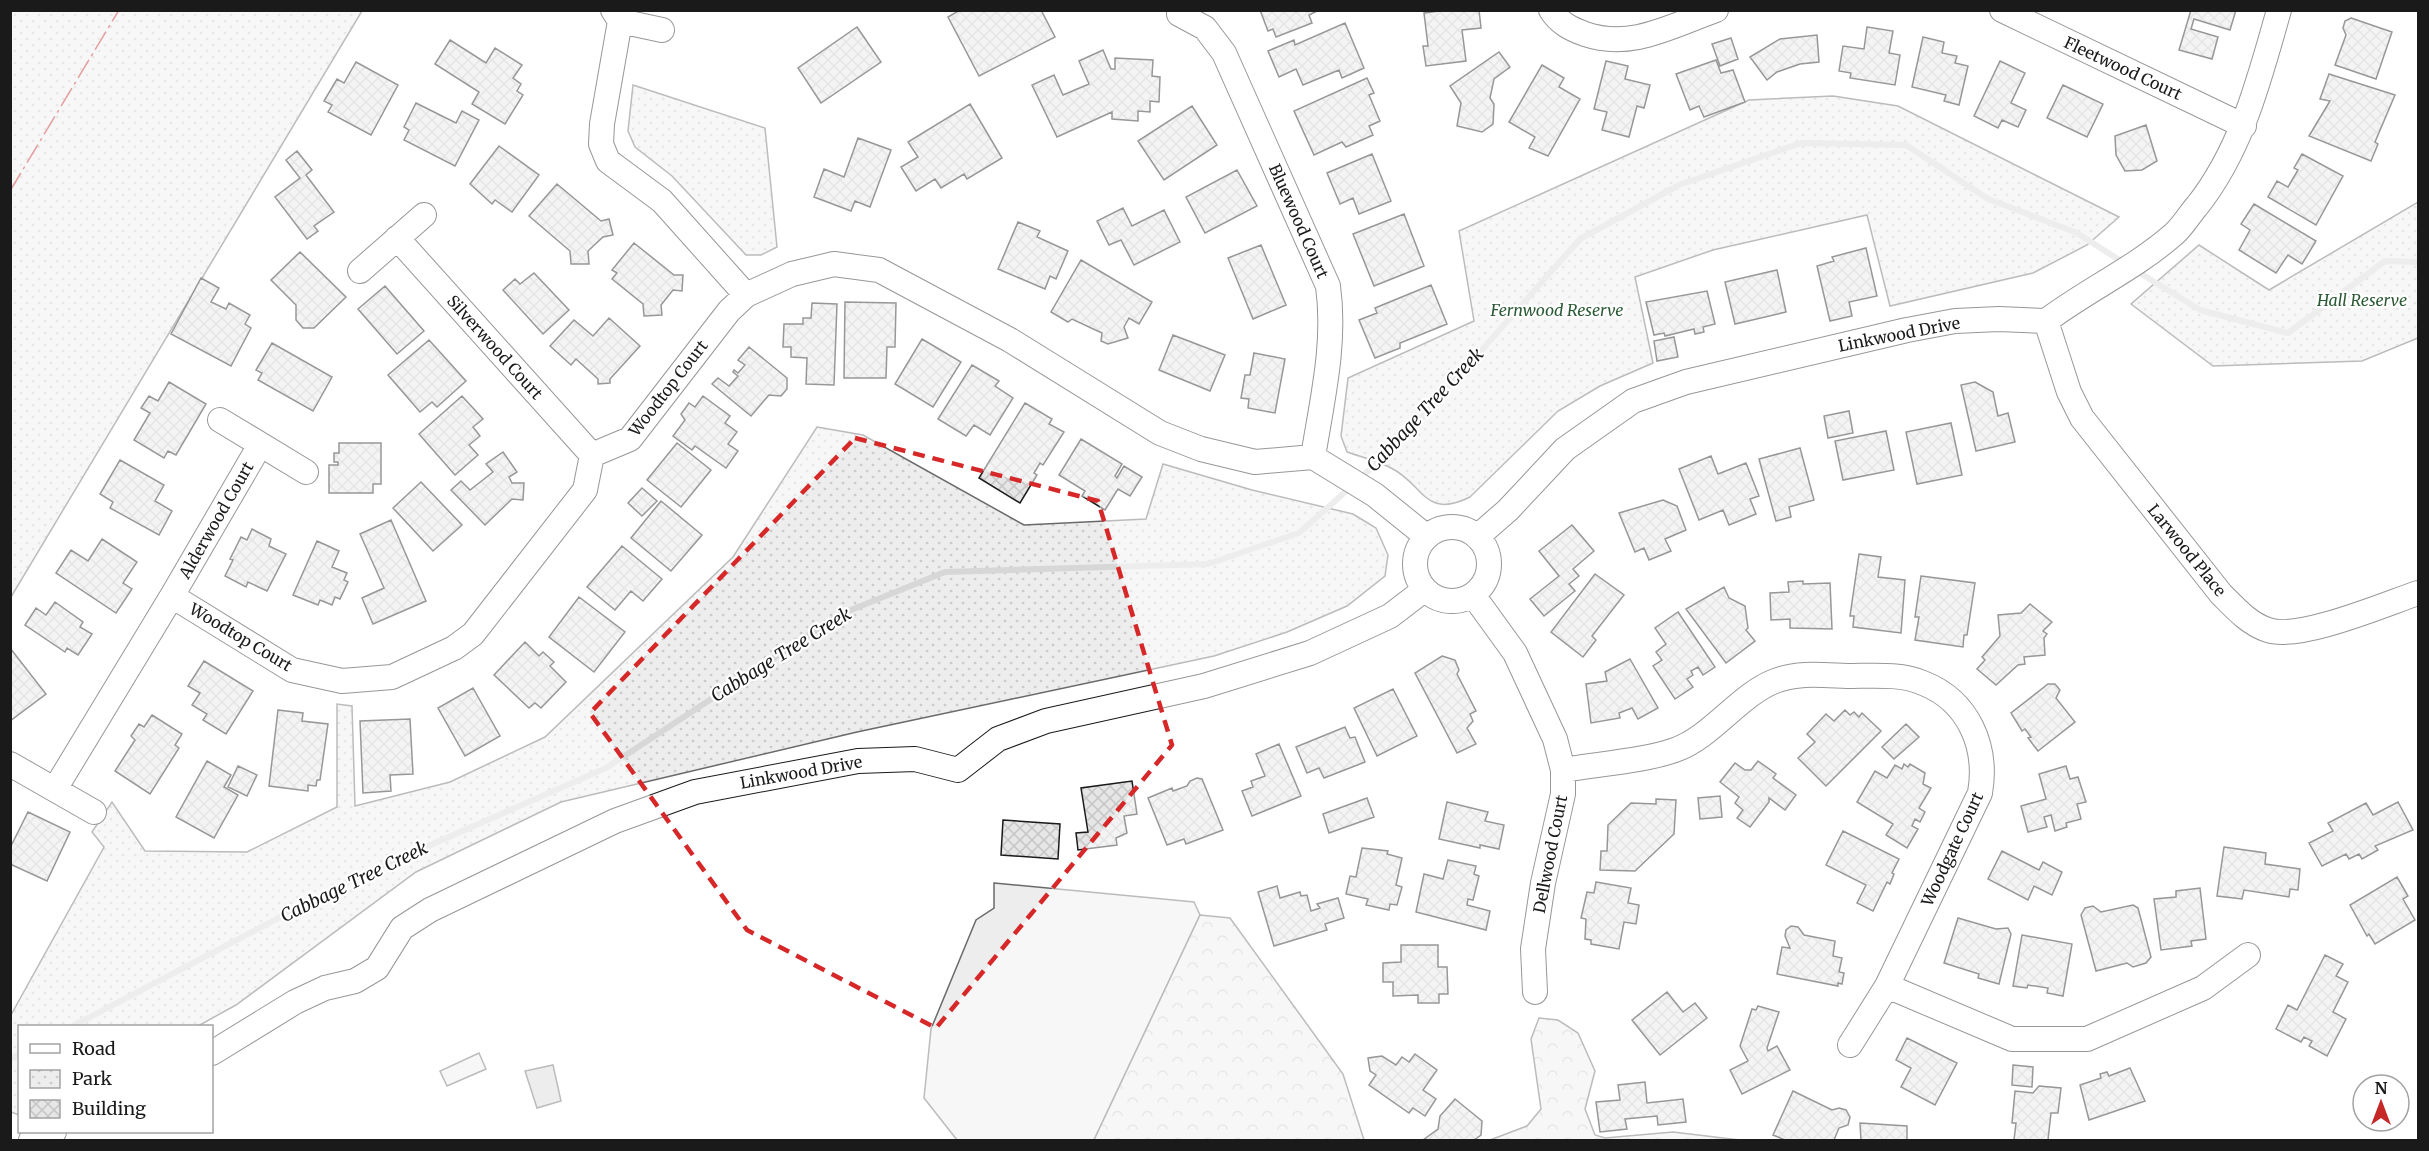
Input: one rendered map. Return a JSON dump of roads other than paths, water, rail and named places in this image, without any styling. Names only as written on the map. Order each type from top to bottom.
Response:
[{"type":"street","points":[[1551,10],[1556,18],[1572,29],[1605,41],[1634,40],[1716,10]]},
{"type":"street","name":"Fleetwood Court","points":[[2002,10],[2244,126]]},
{"type":"street","points":[[2046,321],[2078,297],[2107,283],[2176,233],[2215,183],[2244,126],[2279,10]]},
{"type":"street","name":"Bluewood Court","points":[[1179,14],[1205,28],[1224,53],[1328,286],[1332,315],[1331,347],[1313,457]]},
{"type":"street","points":[[662,30],[617,16],[601,144],[608,160],[662,201],[746,295]]},
{"type":"street","points":[[360,271],[424,215]]},
{"type":"street","name":"Silverwood Court","points":[[397,238],[592,455]]},
{"type":"street","name":"Woodtop Court","points":[[55,789],[172,596],[292,670],[342,681],[392,677],[454,648],[473,634],[585,490],[592,455],[630,439],[729,311],[746,295],[792,274],[834,264],[879,270],[1010,340],[1160,433],[1201,449],[1255,462],[1313,457]]},
{"type":"street","name":"Linkwood Drive","points":[[1477,537],[1508,510],[1565,449],[1633,401],[1686,382],[1907,330],[1955,321],[1999,319],[2046,321]]},
{"type":"street","name":"Larwood Place","points":[[2046,321],[2069,392],[2082,418],[2221,594],[2243,616],[2269,631],[2303,631],[2418,593]]},
{"type":"street","name":"Alderwood Court","points":[[220,420],[306,472]]},
{"type":"street","name":"Alderwood Court","points":[[172,596],[260,445]]},
{"type":"street","points":[[1313,457],[1376,495],[1427,537]]},
{"type":"street","points":[[1458,528],[1477,537],[1484,546],[1489,567],[1482,587],[1473,595],[1453,602],[1443,600],[1424,590],[1414,568],[1415,556],[1427,537],[1436,531],[1458,528]]},
{"type":"street","name":"Linkwood Drive","points":[[213,1052],[295,1002],[325,988],[355,981],[377,968],[402,928],[430,910],[615,821],[695,792],[858,760],[915,759],[958,770],[998,740],[1046,722],[1204,686],[1311,653],[1390,616],[1424,590]]},
{"type":"street","name":"Dellwood Court","points":[[1473,595],[1515,653],[1555,739],[1563,770],[1563,794],[1543,883],[1533,949],[1535,992]]},
{"type":"street","name":"Woodgate Court","points":[[1563,770],[1672,751],[1690,744],[1773,681],[1796,674],[1895,677],[1923,682],[1950,698],[1970,722],[1981,750],[1984,772],[1980,793],[1887,986],[1850,1045]]},
{"type":"street","points":[[10,764],[94,812]]},
{"type":"street","points":[[1887,986],[2012,1039],[2087,1039],[2203,988],[2248,955]]},
{"type":"street","points":[[31,1140],[49,1133]]},
{"type":"waterway","name":"Cabbage Tree Creek","points":[[1359,479],[1395,448],[1580,239],[1679,185],[1801,143],[1906,145],[1988,199],[2077,233],[2124,263]]},
{"type":"waterway","name":"Cabbage Tree Creek","points":[[2135,270],[2200,310],[2288,333],[2385,261],[2418,262]]},
{"type":"waterway","name":"Cabbage Tree Creek","points":[[75,1025],[353,879],[606,768],[841,614],[945,572],[1208,564],[1299,533],[1352,486]]},
{"type":"waterway","name":"Cabbage Tree Creek","points":[[10,1059],[18,1055]]},
{"type":"park label","name":"Hall Reserve","points":[[2362,300]]},
{"type":"park label","name":"Fernwood Reserve","points":[[1557,310]]}]
